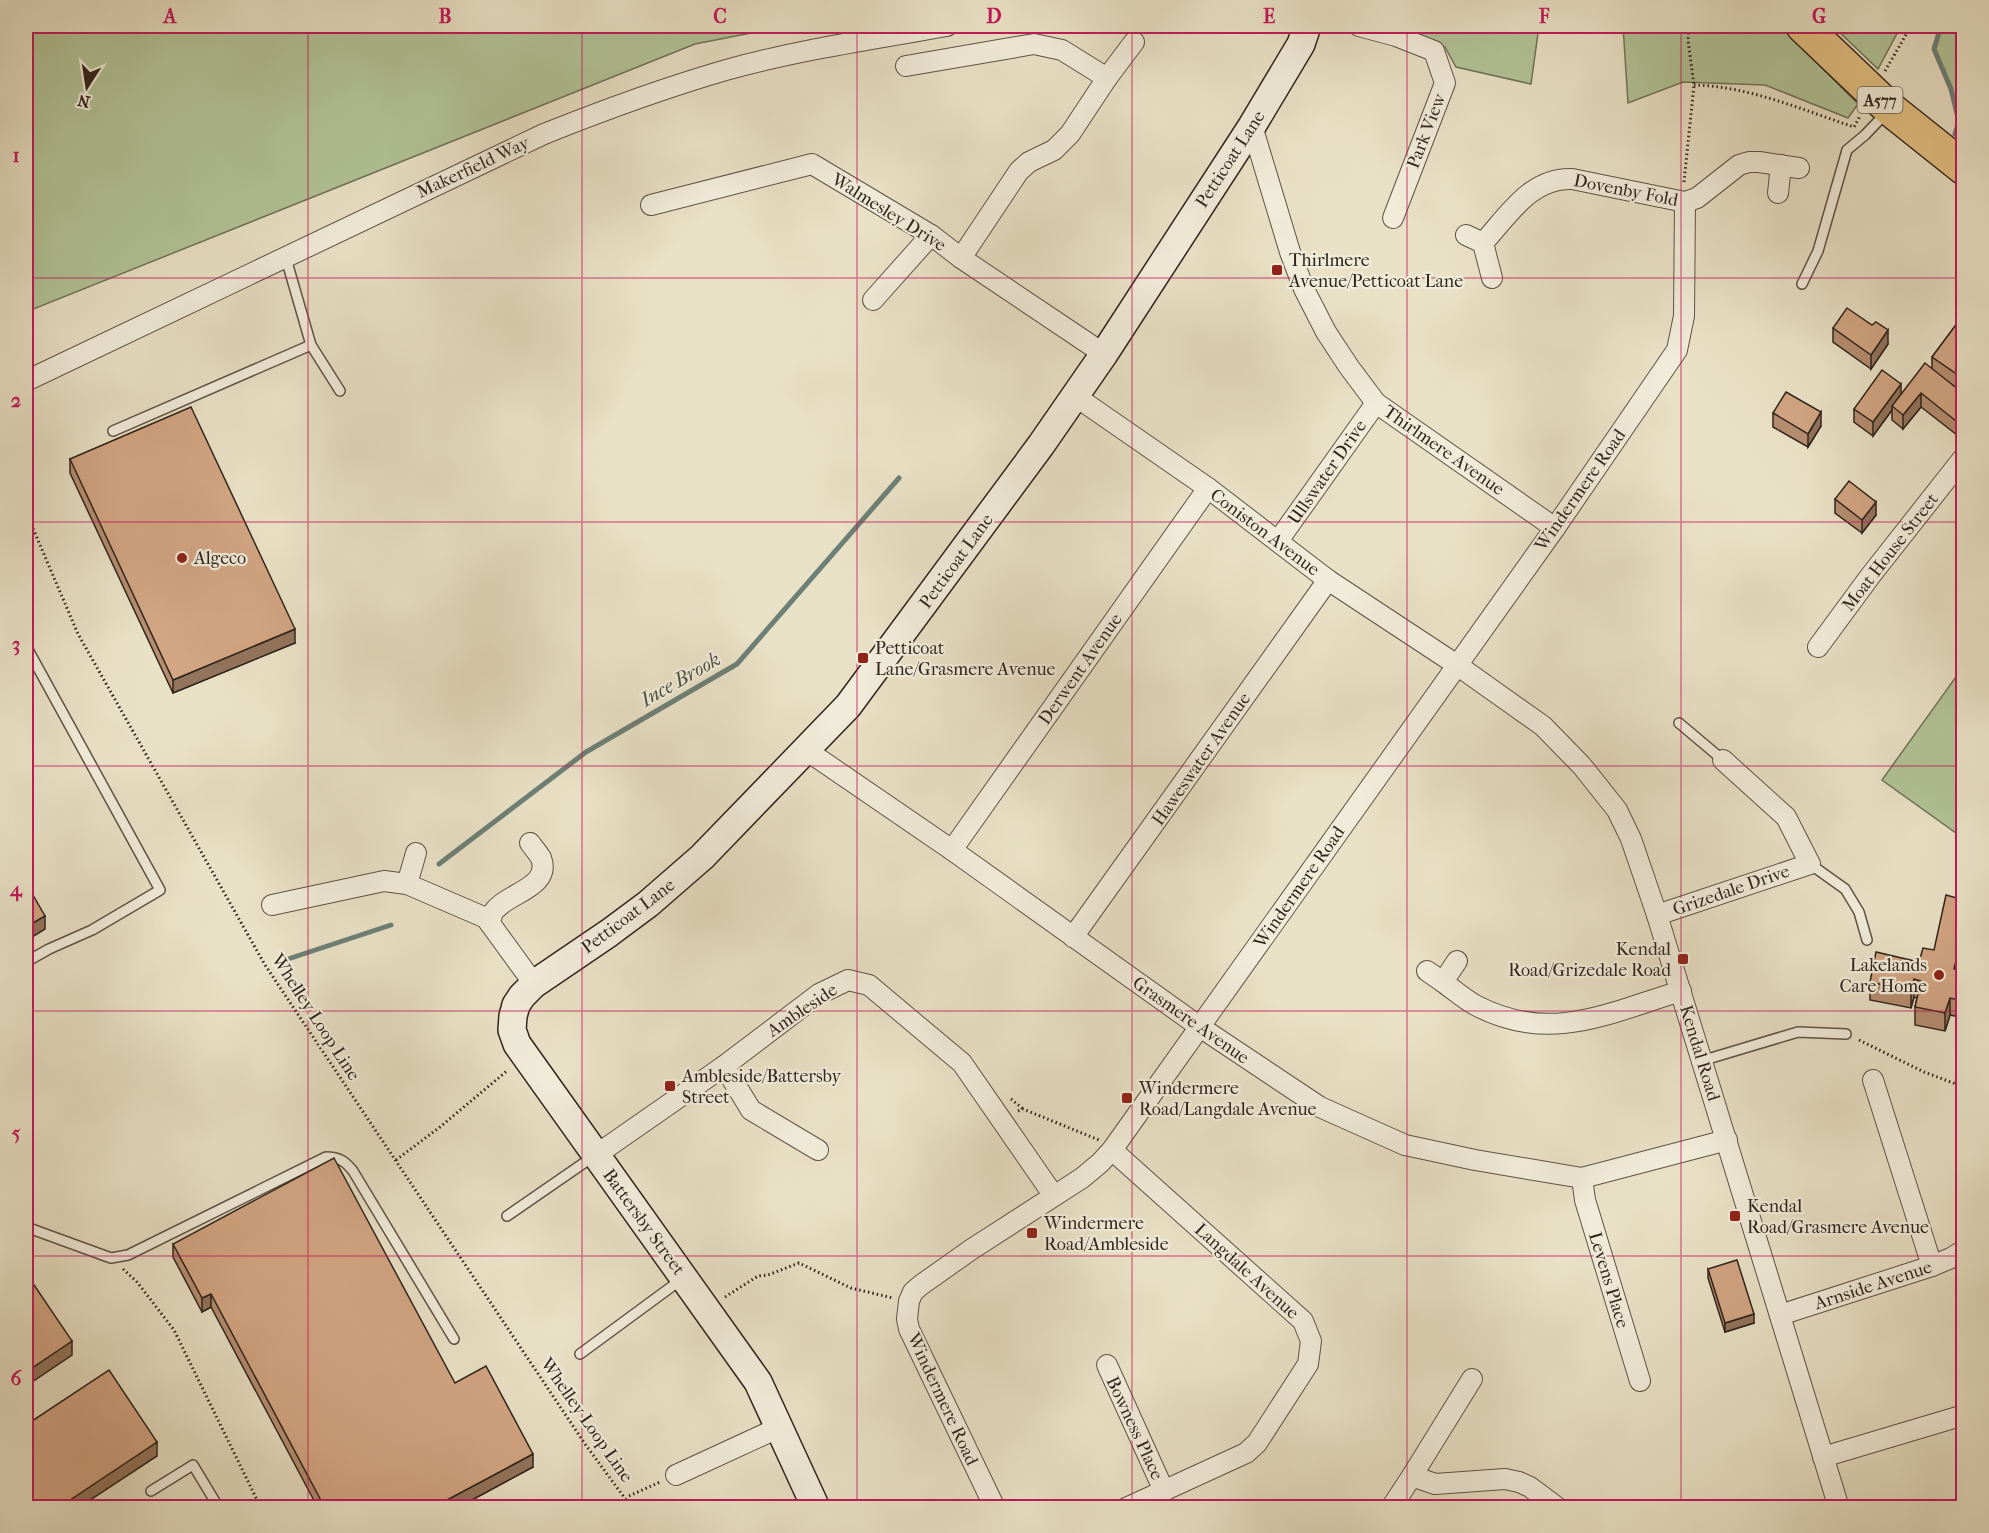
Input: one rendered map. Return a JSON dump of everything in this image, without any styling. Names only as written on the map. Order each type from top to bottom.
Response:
[{"type":"highway","name":"A577","points":[[1803,26],[1881,101],[1964,168]]},
{"type":"street","name":"Makerfield Way","points":[[26,381],[285,255],[544,134],[633,99],[727,70],[806,51],[947,26]]},
{"type":"street","name":"Petticoat Lane","points":[[513,1016],[516,1005],[534,984],[648,904],[702,857],[848,706],[1035,454],[1104,354],[1252,126],[1301,44],[1307,26]]},
{"type":"street","name":"Park View","points":[[1359,26],[1396,36],[1434,51],[1445,83],[1393,218]]},
{"type":"street","points":[[961,258],[1019,171],[1029,162],[1054,150],[1070,134],[1134,42]]},
{"type":"street","points":[[906,66],[1034,44],[1062,50],[1107,78]]},
{"type":"street","name":"Thirlmere Avenue","points":[[1252,126],[1290,252],[1304,289],[1326,332],[1349,368],[1376,403],[1555,528]]},
{"type":"street","name":"Dovenby Fold","points":[[1492,278],[1475,239],[1532,190],[1551,181],[1572,179],[1683,202],[1696,198],[1739,165],[1759,162],[1790,166],[1778,193]]},
{"type":"street","name":"Walmesley Drive","points":[[651,205],[812,164],[931,235],[961,258],[1104,354]]},
{"type":"street","name":"Windermere Road","points":[[995,1508],[909,1329],[907,1310],[913,1292],[1083,1178],[1112,1150],[1555,528],[1677,350],[1684,316],[1683,202]]},
{"type":"street","points":[[873,300],[931,235]]},
{"type":"street","name":"Coniston Avenue","points":[[1075,396],[1208,488],[1328,580],[1457,665]]},
{"type":"street","name":"Ullswater Drive","points":[[1278,541],[1376,403]]},
{"type":"street","name":"Moat House Street","points":[[1818,647],[1871,575],[1964,457]]},
{"type":"street","name":"Derwent Avenue","points":[[952,850],[1208,488]]},
{"type":"street","name":"Haweswater Avenue","points":[[1073,937],[1328,580]]},
{"type":"street","name":"Kendal Road","points":[[1457,665],[1543,726],[1582,766],[1617,810],[1631,839],[1727,1140],[1839,1508]]},
{"type":"street","name":"Grasmere Avenue","points":[[806,750],[952,850],[1200,1027],[1320,1107],[1405,1145],[1475,1160],[1582,1178],[1727,1140]]},
{"type":"street","name":"Grizedale Drive","points":[[1657,915],[1810,864],[1786,817],[1723,760]]},
{"type":"street","points":[[490,923],[495,910],[511,897],[535,883],[542,874],[541,859],[530,843]]},
{"type":"street","points":[[407,884],[417,853]]},
{"type":"street","points":[[272,905],[384,881],[407,884],[486,918],[534,984]]},
{"type":"street","points":[[1457,961],[1435,977],[1474,1005],[1497,1016],[1522,1023],[1550,1025],[1579,1022],[1680,991]]},
{"type":"street","name":"Ambleside","points":[[596,1155],[724,1066],[819,994],[848,980],[869,985],[962,1063],[1054,1196]]},
{"type":"street","name":"Battersby Street","points":[[513,1016],[512,1030],[517,1044],[758,1382],[816,1508]]},
{"type":"street","points":[[724,1066],[751,1110],[818,1150]]},
{"type":"street","points":[[1873,1080],[1932,1266]]},
{"type":"street","name":"Langdale Avenue","points":[[1112,1150],[1303,1321],[1311,1341],[1308,1364],[1257,1443],[1246,1453],[1126,1508]]},
{"type":"street","name":"Levens Place","points":[[1582,1178],[1585,1200],[1640,1381]]},
{"type":"street","name":"Arnside Avenue","points":[[1780,1314],[1932,1266],[1964,1250]]},
{"type":"street","name":"Bowness Place","points":[[1107,1365],[1164,1491]]},
{"type":"street","points":[[1391,1508],[1472,1379]]},
{"type":"street","points":[[1823,1457],[1964,1415]]},
{"type":"street","points":[[676,1475],[778,1428]]},
{"type":"street","points":[[1412,1476],[1435,1484],[1505,1479],[1519,1482],[1530,1487],[1558,1508]]},
{"type":"lane","points":[[1802,284],[1818,251],[1847,150],[1865,135],[1881,101]]},
{"type":"lane","points":[[285,255],[311,345],[340,391]]},
{"type":"lane","points":[[113,431],[311,345]]},
{"type":"lane","points":[[26,646],[160,890],[92,930],[26,962]]},
{"type":"lane","points":[[1679,723],[1723,760]]},
{"type":"lane","points":[[1810,864],[1845,889],[1859,912],[1867,940]]},
{"type":"lane","points":[[1701,1061],[1798,1032],[1846,1034]]},
{"type":"lane","points":[[507,1216],[596,1155]]},
{"type":"lane","points":[[26,1227],[111,1258],[128,1255],[326,1156],[336,1157],[346,1162],[353,1171],[454,1339]]},
{"type":"lane","points":[[580,1354],[684,1277]]},
{"type":"lane","points":[[151,1491],[193,1464],[219,1508]]},
{"type":"path","points":[[1683,202],[1694,85],[1688,39],[1689,26]]},
{"type":"path","points":[[1694,85],[1709,85],[1760,96],[1854,127],[1881,101],[1911,26]]},
{"type":"path","name":"Whelley Loop Line","points":[[26,513],[78,634],[265,965],[585,1444],[632,1508]]},
{"type":"path","points":[[1846,1034],[1964,1088]]},
{"type":"path","points":[[395,1160],[440,1127],[525,1055]]},
{"type":"path","points":[[999,1117],[1023,1109],[1096,1138],[1112,1150]]},
{"type":"path","points":[[111,1258],[137,1282],[174,1330],[261,1508]]},
{"type":"path","points":[[706,1309],[758,1276],[768,1275],[799,1263],[833,1280],[870,1293]]},
{"type":"path","points":[[629,1496],[645,1488]]},
{"type":"green space","points":[[26,26],[787,26],[695,44],[26,312]]},
{"type":"green space","points":[[1385,26],[1539,26],[1531,84],[1456,67],[1445,47]]},
{"type":"green space","points":[[1623,26],[1780,26],[1858,104],[1848,118],[1765,85],[1683,82],[1628,103]]},
{"type":"green space","points":[[1833,26],[1901,26],[1878,69]]},
{"type":"green space","points":[[1941,26],[1963,26],[1964,118],[1959,122],[1951,89],[1934,49]]},
{"type":"green space","points":[[1963,667],[1963,838],[1882,780]]},
{"type":"building","points":[[1847,308],[1872,325],[1876,322],[1888,330],[1871,355],[1833,328]]},
{"type":"building","points":[[1964,314],[1964,379],[1932,357]]},
{"type":"building","points":[[1925,363],[1964,394],[1964,422],[1961,425],[1921,393],[1903,415],[1892,406]]},
{"type":"building","points":[[1882,370],[1901,384],[1873,422],[1854,409]]},
{"type":"building","points":[[1786,392],[1821,412],[1808,434],[1773,413]]},
{"type":"building","name":"Algeco","points":[[191,407],[295,629],[173,680],[70,459]]},
{"type":"building","points":[[1849,481],[1876,502],[1862,520],[1835,499]]},
{"type":"building","points":[[26,883],[45,916],[26,927]]},
{"type":"building","name":"Lakelands Care Home","points":[[1946,895],[1964,900],[1964,928],[1954,969],[1964,971],[1964,1001],[1950,998],[1945,1013],[1915,1007],[1921,981],[1914,979],[1911,991],[1870,982],[1876,952],[1919,962],[1923,948],[1934,950]]},
{"type":"building","points":[[334,1158],[455,1383],[486,1366],[533,1454],[432,1508],[325,1508],[211,1294],[202,1298],[173,1244]]},
{"type":"building","points":[[1737,1260],[1754,1314],[1725,1323],[1708,1269]]},
{"type":"building","points":[[30,1279],[72,1341],[26,1372],[26,1282]]},
{"type":"building","points":[[109,1370],[157,1442],[58,1508],[26,1508],[26,1425]]},
{"type":"waterway","name":"Ince Brook","points":[[1941,26],[1934,49],[1951,89],[1959,122],[1955,134]]},
{"type":"waterway","name":"Ince Brook","points":[[439,864],[586,752],[737,664],[899,478]]},
{"type":"waterway","name":"Ince Brook","points":[[285,960],[391,925]]},
{"type":"place","name":"Thirlmere Avenue/Petticoat Lane","points":[[1277,270]]},
{"type":"place","name":"Algeco","points":[[182,558]]},
{"type":"place","name":"Petticoat Lane/Grasmere Avenue","points":[[863,658]]},
{"type":"place","name":"Kendal Road/Grizedale Road","points":[[1683,959]]},
{"type":"place","name":"Lakelands Care Home","points":[[1939,975]]},
{"type":"place","name":"Ambleside/Battersby Street","points":[[670,1086]]},
{"type":"place","name":"Windermere Road/Langdale Avenue","points":[[1127,1098]]},
{"type":"place","name":"Kendal Road/Grasmere Avenue","points":[[1735,1216]]},
{"type":"place","name":"Windermere Road/Ambleside","points":[[1032,1233]]}]
